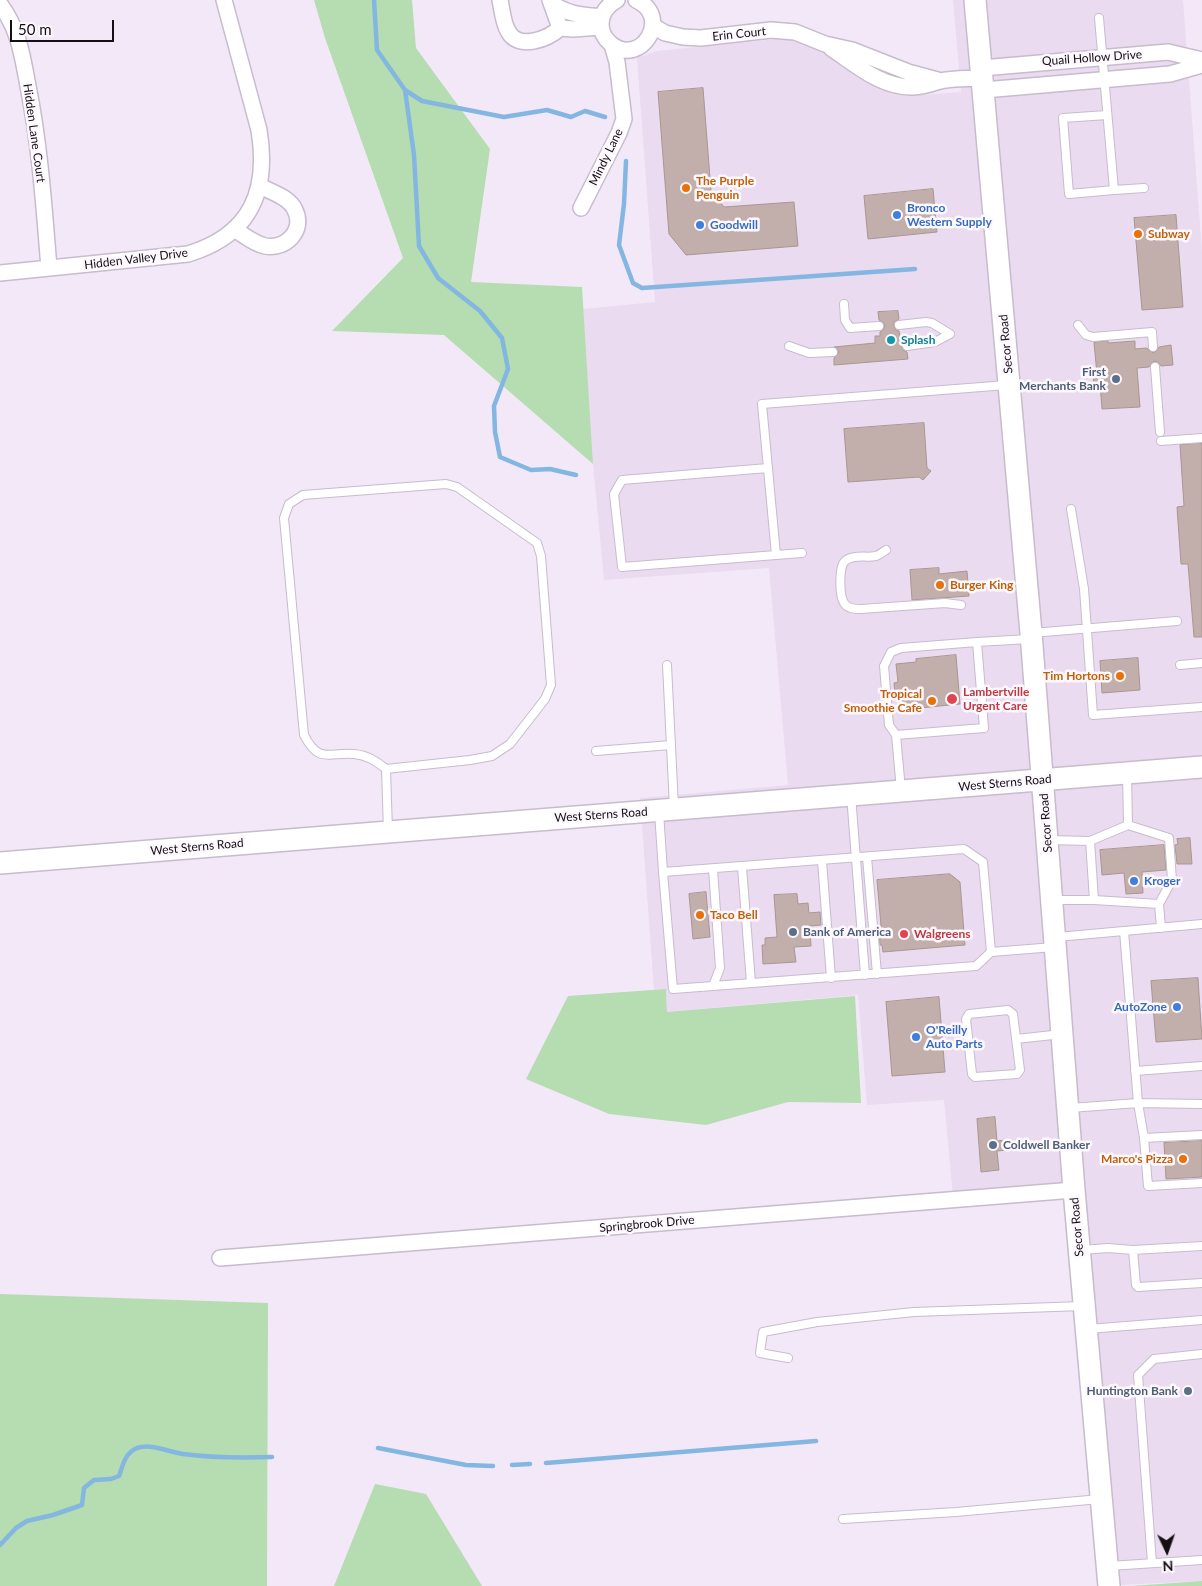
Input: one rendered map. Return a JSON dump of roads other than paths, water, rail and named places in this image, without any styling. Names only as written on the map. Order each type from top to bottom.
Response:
[{"type":"street","name":"Hidden Valley Drive","points":[[0,272],[188,254],[213,244],[234,229],[251,208],[260,186],[262,161],[259,130],[224,0]]},
{"type":"street","points":[[500,0],[508,32],[517,40],[526,42],[554,34],[560,28],[573,29],[601,22]]},
{"type":"street","points":[[617,0],[610,4],[601,22],[606,40],[622,50],[638,48],[651,34],[653,26],[650,11],[645,5],[636,0]]},
{"type":"street","name":"Secor Road","points":[[975,0],[1031,636],[1074,1190],[1108,1576]]},
{"type":"street","points":[[551,2],[560,28]]},
{"type":"street","points":[[551,2],[563,11],[601,22]]},
{"type":"street","name":"Hidden Lane Court","points":[[0,4],[9,16],[20,42],[34,116],[49,268]]},
{"type":"street","name":"Erin Court","points":[[653,26],[665,33],[701,38],[771,30],[788,31],[825,44],[852,50],[908,72],[941,81],[983,79]]},
{"type":"street","name":"Mindy Lane","points":[[581,208],[619,133],[624,118],[617,62],[612,45]]},
{"type":"street","name":"Quail Hollow Drive","points":[[983,79],[1102,57],[1168,52],[1202,60]]},
{"type":"street","name":"Quail Hollow Drive","points":[[983,79],[1104,80],[1170,74],[1202,65]]},
{"type":"street","points":[[234,229],[266,246],[280,245],[288,242],[292,237],[297,223],[295,210],[286,199],[260,186]]},
{"type":"street","name":"West Sterns Road","points":[[0,863],[1202,766]]},
{"type":"street","name":"Springbrook Drive","points":[[220,1258],[1074,1190]]},
{"type":"lane","points":[[1099,18],[1114,190]]},
{"type":"lane","points":[[1107,115],[1063,118],[1069,194],[1144,188]]},
{"type":"lane","points":[[844,304],[845,320],[850,328],[879,326]]},
{"type":"lane","points":[[899,325],[926,322],[950,334],[935,342],[907,346]]},
{"type":"lane","points":[[1078,325],[1086,335],[1093,337],[1152,332],[1153,347]]},
{"type":"lane","points":[[789,346],[809,353],[833,352]]},
{"type":"lane","points":[[1155,367],[1160,432]]},
{"type":"lane","points":[[776,555],[762,404],[1009,385]]},
{"type":"lane","points":[[1161,441],[1202,438]]},
{"type":"lane","points":[[768,468],[622,480],[614,494],[622,567],[802,553]]},
{"type":"lane","points":[[386,769],[492,756],[510,744],[545,699],[551,685],[541,556],[537,543],[457,487],[446,484],[303,495],[289,504],[284,518],[304,735],[311,748],[324,755],[354,754],[372,758],[386,769],[388,831]]},
{"type":"lane","points":[[1071,509],[1083,580],[1093,714],[1202,706]]},
{"type":"lane","points":[[886,550],[877,556],[851,557],[843,562],[840,569],[842,598],[847,606],[861,609],[945,603],[960,605]]},
{"type":"lane","points":[[901,791],[896,735],[889,725],[884,666],[891,652],[901,648],[1177,621]]},
{"type":"lane","points":[[896,735],[984,728],[977,642]]},
{"type":"lane","points":[[1180,665],[1202,663]]},
{"type":"lane","points":[[667,665],[671,745],[663,872],[673,989],[865,976],[976,966],[991,952],[1124,931],[1202,924]]},
{"type":"lane","points":[[596,751],[671,745]]},
{"type":"lane","points":[[1127,773],[1128,825]]},
{"type":"lane","points":[[851,795],[865,976]]},
{"type":"lane","points":[[1047,840],[1090,841],[1128,825],[1169,838],[1172,880],[1160,904],[1161,928]]},
{"type":"lane","points":[[1090,841],[1094,900]]},
{"type":"lane","points":[[663,872],[964,849],[983,862],[991,952]]},
{"type":"lane","points":[[867,857],[877,974]]},
{"type":"lane","points":[[822,860],[831,978]]},
{"type":"lane","points":[[742,867],[751,983]]},
{"type":"lane","points":[[713,869],[720,968],[713,986]]},
{"type":"lane","points":[[1052,900],[1094,900],[1160,904]]},
{"type":"lane","points":[[1124,931],[1138,1103],[1144,1138],[1148,1186],[1202,1183]]},
{"type":"lane","points":[[1008,1010],[1013,1014],[1016,1039],[1020,1070],[1017,1074],[975,1077],[972,1074],[966,1019],[969,1014],[1008,1010]]},
{"type":"lane","points":[[1016,1039],[1062,1034]]},
{"type":"lane","points":[[1135,1071],[1202,1066]]},
{"type":"lane","points":[[1068,1108],[1138,1103],[1202,1104]]},
{"type":"lane","points":[[1144,1138],[1202,1134]]},
{"type":"lane","points":[[1080,1250],[1108,1248],[1133,1250],[1202,1246]]},
{"type":"lane","points":[[1133,1250],[1136,1286],[1138,1287],[1202,1283]]},
{"type":"lane","points":[[788,1358],[760,1353],[763,1332],[817,1322],[914,1312],[1084,1306]]},
{"type":"lane","points":[[1086,1329],[1202,1320]]},
{"type":"lane","points":[[1152,1563],[1138,1375],[1154,1359],[1202,1354]]},
{"type":"lane","points":[[843,1519],[956,1512],[1102,1498]]},
{"type":"lane","points":[[1108,1576],[1152,1563],[1202,1560]]},
{"type":"waterway","points":[[374,0],[377,50],[405,90],[422,101],[504,117],[547,110],[571,117],[585,111],[605,117]]},
{"type":"waterway","points":[[405,90],[414,155],[419,246],[438,278],[480,311],[502,338],[508,369],[494,406],[495,432],[500,457],[531,470],[550,469],[576,475]]},
{"type":"waterway","points":[[626,161],[624,204],[619,245],[633,283],[642,288],[915,269]]},
{"type":"waterway","points":[[546,1463],[816,1441]]},
{"type":"waterway","points":[[0,1545],[16,1528],[27,1521],[53,1515],[82,1505],[84,1488],[94,1480],[111,1479],[119,1476],[127,1456],[137,1448],[154,1447],[183,1454],[205,1456],[272,1457]]},
{"type":"waterway","points":[[378,1448],[466,1465],[493,1466]]},
{"type":"waterway","points":[[512,1465],[530,1464]]},
{"type":"place","name":"The Purple Penguin","points":[[686,188]]},
{"type":"place","name":"Bronco Western Supply","points":[[897,215]]},
{"type":"place","name":"Goodwill","points":[[700,225]]},
{"type":"place","name":"Subway","points":[[1138,234]]},
{"type":"place","name":"Splash","points":[[891,340]]},
{"type":"place","name":"First Merchants Bank","points":[[1116,379]]},
{"type":"place","name":"Burger King","points":[[940,585]]},
{"type":"place","name":"Tim Hortons","points":[[1120,676]]},
{"type":"place","name":"Lambertville Urgent Care","points":[[952,699]]},
{"type":"place","name":"Tropical Smoothie Cafe","points":[[932,701]]},
{"type":"place","name":"Kroger","points":[[1134,881]]},
{"type":"place","name":"Taco Bell","points":[[700,915]]},
{"type":"place","name":"Bank of America","points":[[793,932]]},
{"type":"place","name":"Walgreens","points":[[904,934]]},
{"type":"place","name":"AutoZone","points":[[1177,1007]]},
{"type":"place","name":"O'Reilly Auto Parts","points":[[916,1037]]},
{"type":"place","name":"Coldwell Banker","points":[[993,1145]]},
{"type":"place","name":"Marco's Pizza","points":[[1183,1159]]},
{"type":"place","name":"Huntington Bank","points":[[1188,1391]]}]
